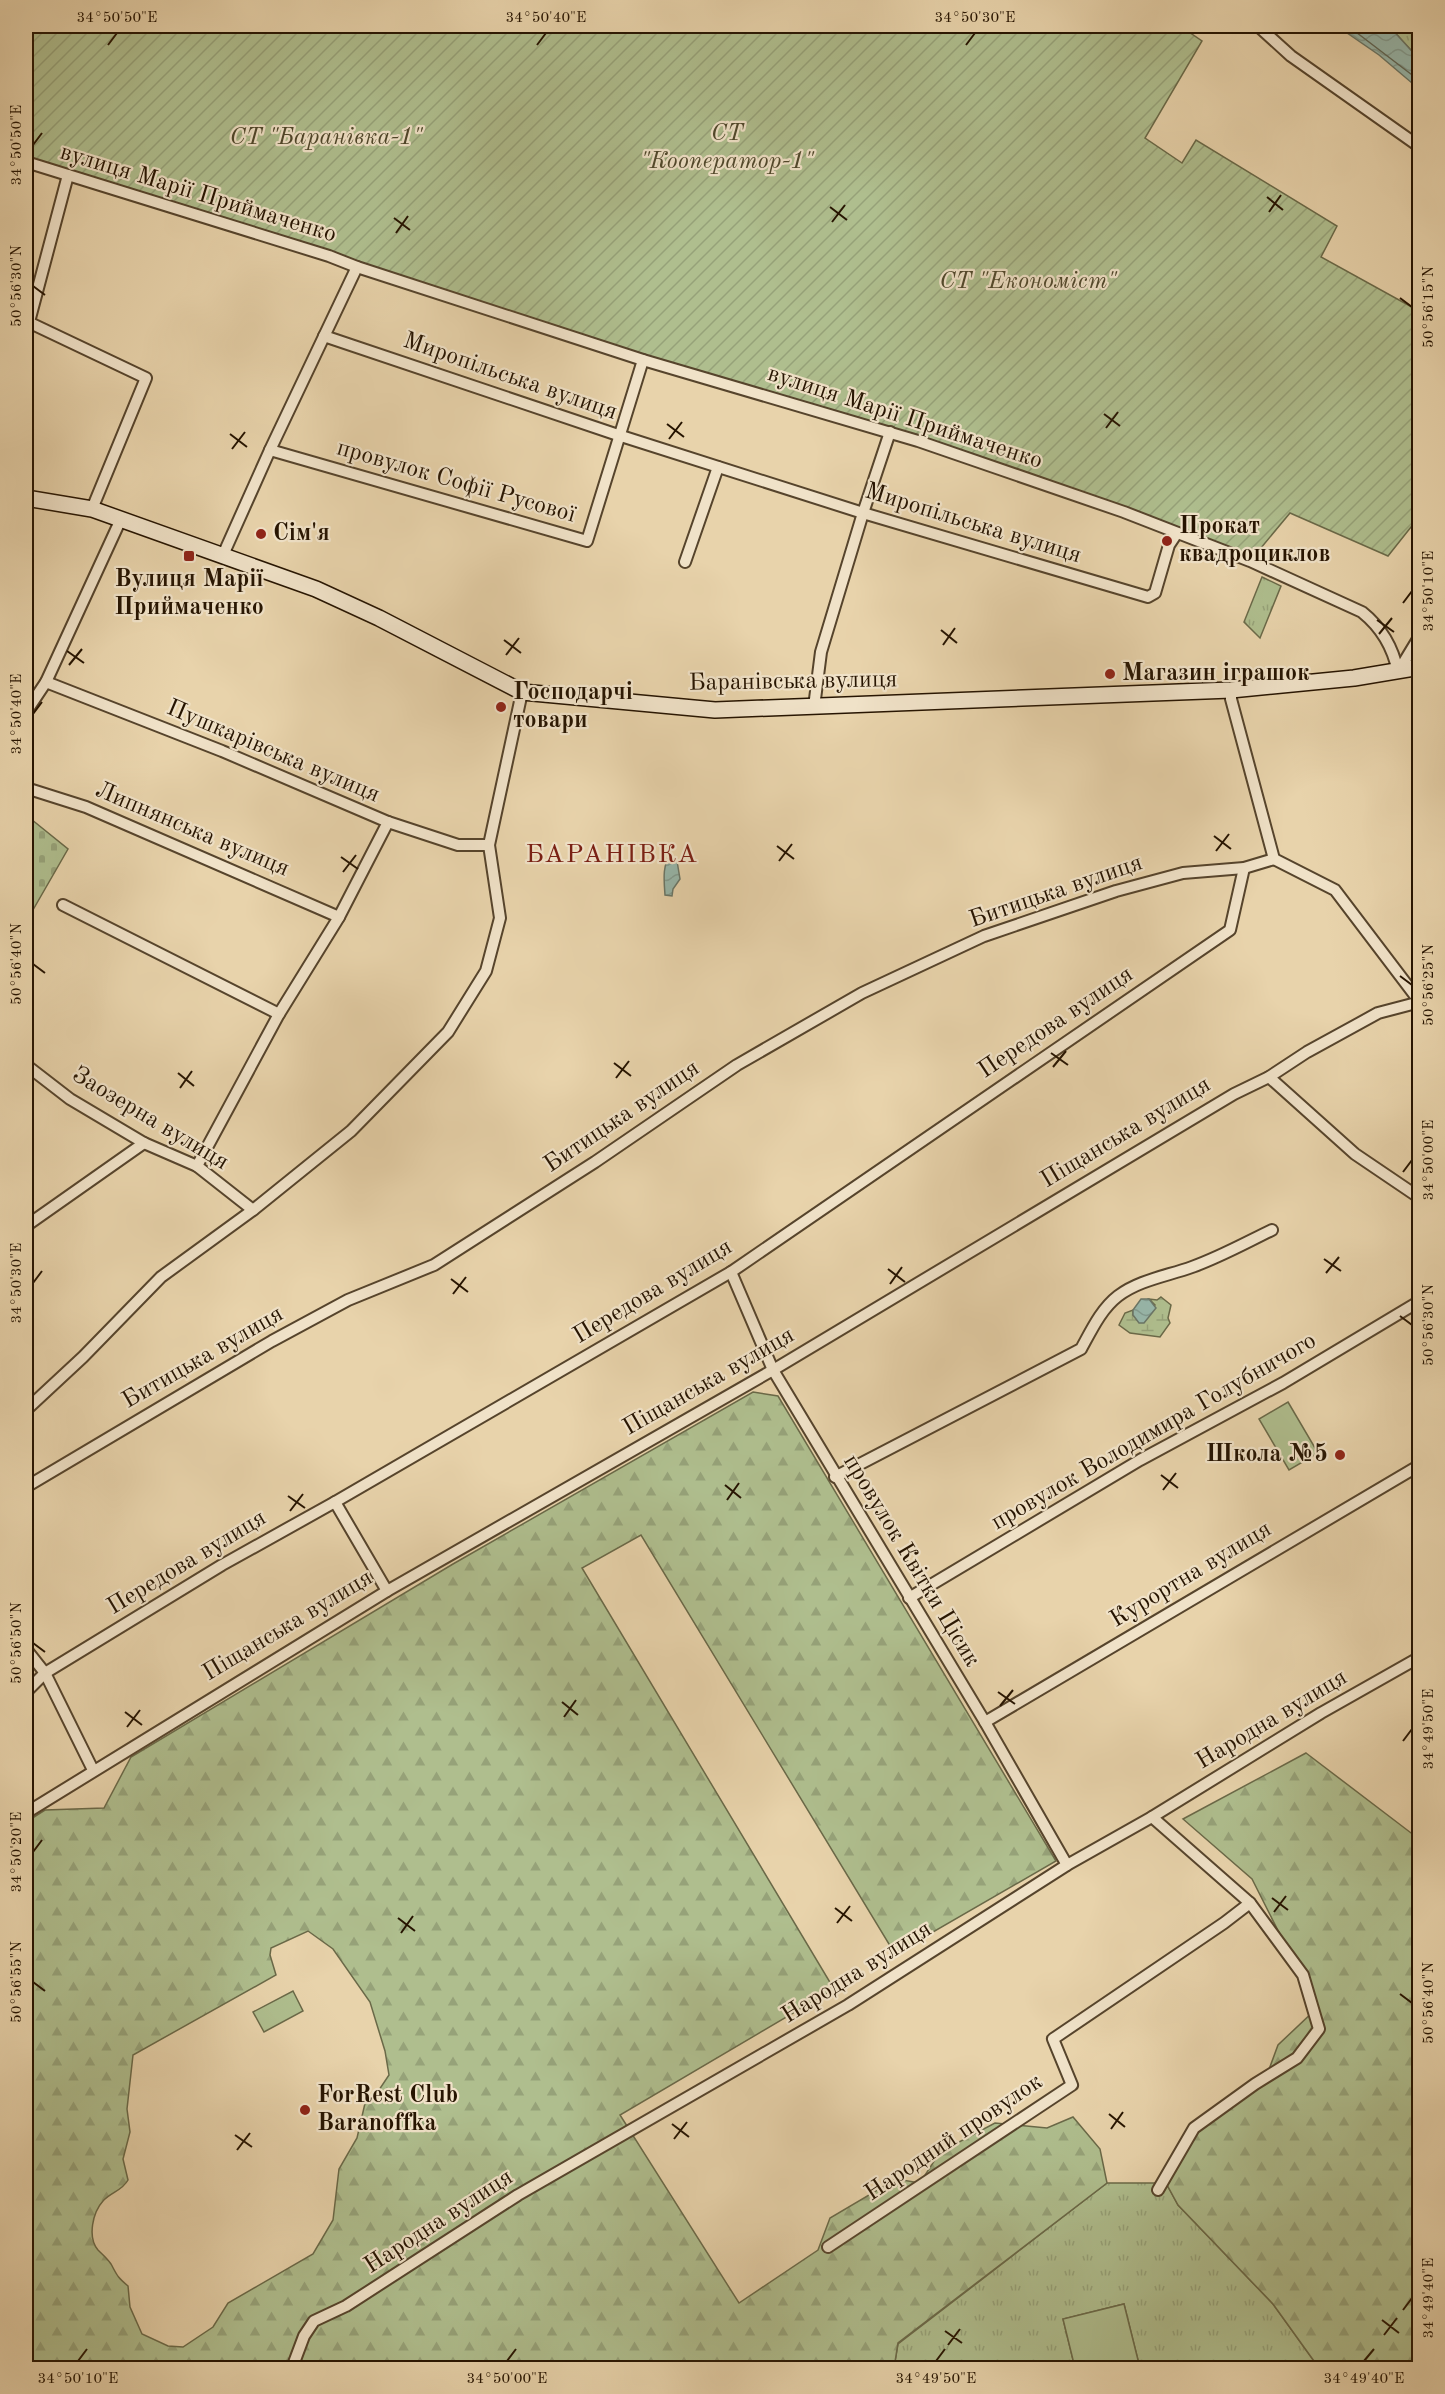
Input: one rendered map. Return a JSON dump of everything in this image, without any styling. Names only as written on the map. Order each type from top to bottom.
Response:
[{"type":"main road","name":"Баранівська вулиця","points":[[26,498],[92,509],[316,589],[379,618],[522,692],[715,710],[1231,690],[1419,668]]},
{"type":"street","points":[[1258,26],[1291,56],[1419,147]]},
{"type":"street","name":"вулиця Марії Приймаченко","points":[[26,162],[318,252],[357,267],[643,360],[890,432],[1124,512],[1250,561],[1362,612],[1373,621],[1385,637],[1394,653],[1398,672]]},
{"type":"street","points":[[68,175],[27,321],[146,378],[92,509]]},
{"type":"street","name":"вулиця Марії Приймаченко","points":[[224,555],[270,450],[357,267]]},
{"type":"street","name":"Миропільська вулиця","points":[[324,336],[618,435],[863,513],[1148,597],[1155,593],[1169,545],[1177,533]]},
{"type":"street","name":"провулок Софії Русової","points":[[270,450],[587,541],[643,360]]},
{"type":"street","points":[[814,707],[821,652],[890,432]]},
{"type":"street","points":[[685,562],[718,467]]},
{"type":"street","points":[[26,712],[46,682],[121,519]]},
{"type":"street","points":[[1398,672],[1419,639]]},
{"type":"street","name":"Пушкарівська вулиця","points":[[46,682],[222,751],[388,822],[458,845],[489,844]]},
{"type":"street","points":[[1231,690],[1231,699],[1274,859],[1335,890],[1419,1002]]},
{"type":"street","points":[[26,1410],[83,1357],[161,1277],[253,1210],[351,1131],[448,1032],[486,971],[500,918],[489,844],[522,692]]},
{"type":"street","name":"Липнянська вулиця","points":[[26,788],[86,807],[339,917]]},
{"type":"street","points":[[197,1166],[279,1014],[339,917],[388,822]]},
{"type":"street","name":"Битицька вулиця","points":[[26,1487],[272,1341],[348,1300],[434,1265],[595,1162],[737,1065],[862,993],[984,936],[1116,891],[1183,873],[1244,868],[1274,859]]},
{"type":"street","name":"Передова вулиця","points":[[26,1692],[45,1673],[222,1565],[731,1272],[1230,930],[1244,868]]},
{"type":"street","points":[[63,905],[279,1014]]},
{"type":"street","name":"Піщанська вулиця","points":[[26,1813],[387,1591],[773,1371],[1096,1175],[1234,1094],[1269,1077],[1306,1052],[1378,1013],[1419,1002]]},
{"type":"street","name":"Заозерна вулиця","points":[[26,1065],[70,1099],[144,1143],[197,1166],[253,1210]]},
{"type":"street","points":[[1269,1077],[1355,1154],[1419,1198]]},
{"type":"street","points":[[26,1226],[144,1143]]},
{"type":"street","points":[[835,1477],[1081,1349],[1097,1319],[1116,1297],[1133,1286],[1230,1252],[1272,1230]]},
{"type":"street","name":"провулок Квітки Цісик","points":[[731,1272],[773,1371],[985,1722],[1067,1865]]},
{"type":"street","name":"провулок Володимира Голубничого","points":[[909,1598],[1140,1461],[1283,1383],[1419,1301]]},
{"type":"street","name":"Курортна вулиця","points":[[985,1722],[1419,1465]]},
{"type":"street","points":[[335,1502],[387,1591]]},
{"type":"street","points":[[26,1649],[45,1673],[93,1770]]},
{"type":"street","name":"Народна вулиця","points":[[292,2368],[304,2336],[314,2320],[346,2306],[518,2195],[848,2006],[1067,1865],[1152,1817],[1321,1713],[1419,1657]]},
{"type":"street","points":[[1152,1817],[1250,1903],[1303,1975],[1318,2029],[1297,2058],[1255,2084],[1194,2128],[1158,2190]]},
{"type":"street","name":"Народний провулок","points":[[828,2247],[1072,2085],[1053,2039],[1250,1903]]},
{"type":"green space","points":[[26,26],[1180,26],[1202,41],[1145,138],[1182,163],[1196,140],[1337,226],[1321,257],[1419,311],[1419,517],[1388,556],[1290,513],[1250,561],[1124,512],[26,162]]},
{"type":"green space","points":[[1389,26],[1419,26],[1419,59]]},
{"type":"green space","points":[[1262,577],[1281,586],[1260,638],[1244,622]]},
{"type":"green space","points":[[26,815],[68,849],[26,922]]},
{"type":"green space","points":[[1161,1297],[1171,1305],[1168,1318],[1170,1323],[1160,1337],[1130,1333],[1119,1325],[1125,1313],[1133,1310],[1133,1315],[1138,1321],[1155,1305],[1149,1299],[1157,1300]]},
{"type":"green space","points":[[753,1392],[778,1396],[1056,1861],[895,1954],[641,1535],[582,1568],[834,1989],[620,2115],[739,2303],[818,2250],[830,2218],[896,2179],[920,2183],[940,2152],[995,2123],[1047,2128],[1073,2117],[1100,2149],[1107,2183],[898,2343],[894,2368],[26,2368],[26,1822],[45,1810],[104,1808],[131,1757],[453,1564]],"holes":[[[308,1931],[333,1949],[370,2002],[385,2051],[389,2075],[377,2093],[366,2099],[357,2138],[339,2169],[333,2220],[313,2254],[228,2303],[213,2327],[183,2347],[168,2346],[142,2334],[130,2307],[128,2286],[98,2250],[92,2232],[99,2206],[106,2198],[123,2187],[128,2180],[123,2159],[130,2132],[127,2109],[133,2055],[276,1975],[270,1955],[271,1948]]]},
{"type":"green space","points":[[1288,1402],[1318,1453],[1289,1470],[1259,1419]]},
{"type":"green space","points":[[1306,1753],[1419,1839],[1419,2368],[1319,2368],[1273,2304],[1178,2205],[1166,2183],[1198,2130],[1264,2083],[1278,2045],[1317,2008],[1252,1879],[1183,1819]]},
{"type":"green space","points":[[293,1991],[303,2011],[264,2032],[253,2012]]},
{"type":"green space","points":[[1107,2183],[1166,2183],[1178,2205],[1273,2304],[1319,2368],[1140,2368],[1124,2304],[1063,2319],[1075,2368],[894,2368],[898,2344]]},
{"type":"green space","points":[[1124,2304],[1140,2368],[1075,2368],[1063,2319]]},
{"type":"water","points":[[1337,26],[1389,26],[1419,59],[1419,89],[1379,55]]},
{"type":"water","points":[[671,854],[677,861],[680,879],[673,889],[672,896],[665,895],[664,878],[666,863]]},
{"type":"water","points":[[1141,1299],[1149,1299],[1156,1308],[1144,1323],[1139,1323],[1133,1315],[1133,1310]]},
{"type":"place","name":"Сім'я","points":[[261,534]]},
{"type":"place","name":"Прокат квадроциклов","points":[[1167,541]]},
{"type":"place","name":"Вулиця Марії Приймаченко","points":[[189,556]]},
{"type":"place","name":"Магазин іграшок","points":[[1110,674]]},
{"type":"place","name":"Господарчі товари","points":[[501,707]]},
{"type":"place","name":"Школа №5","points":[[1340,1455]]},
{"type":"place","name":"ForRest Club Baranoffka","points":[[305,2110]]},
{"type":"district","name":"БАРАНІВКА","points":[[612,855]]},
{"type":"park label","name":"СТ \"Баранівка-1\"","points":[[326,138]]},
{"type":"park label","name":"СТ \"Кооператор-1\"","points":[[727,148]]},
{"type":"park label","name":"СТ \"Економіст\"","points":[[1028,282]]}]
